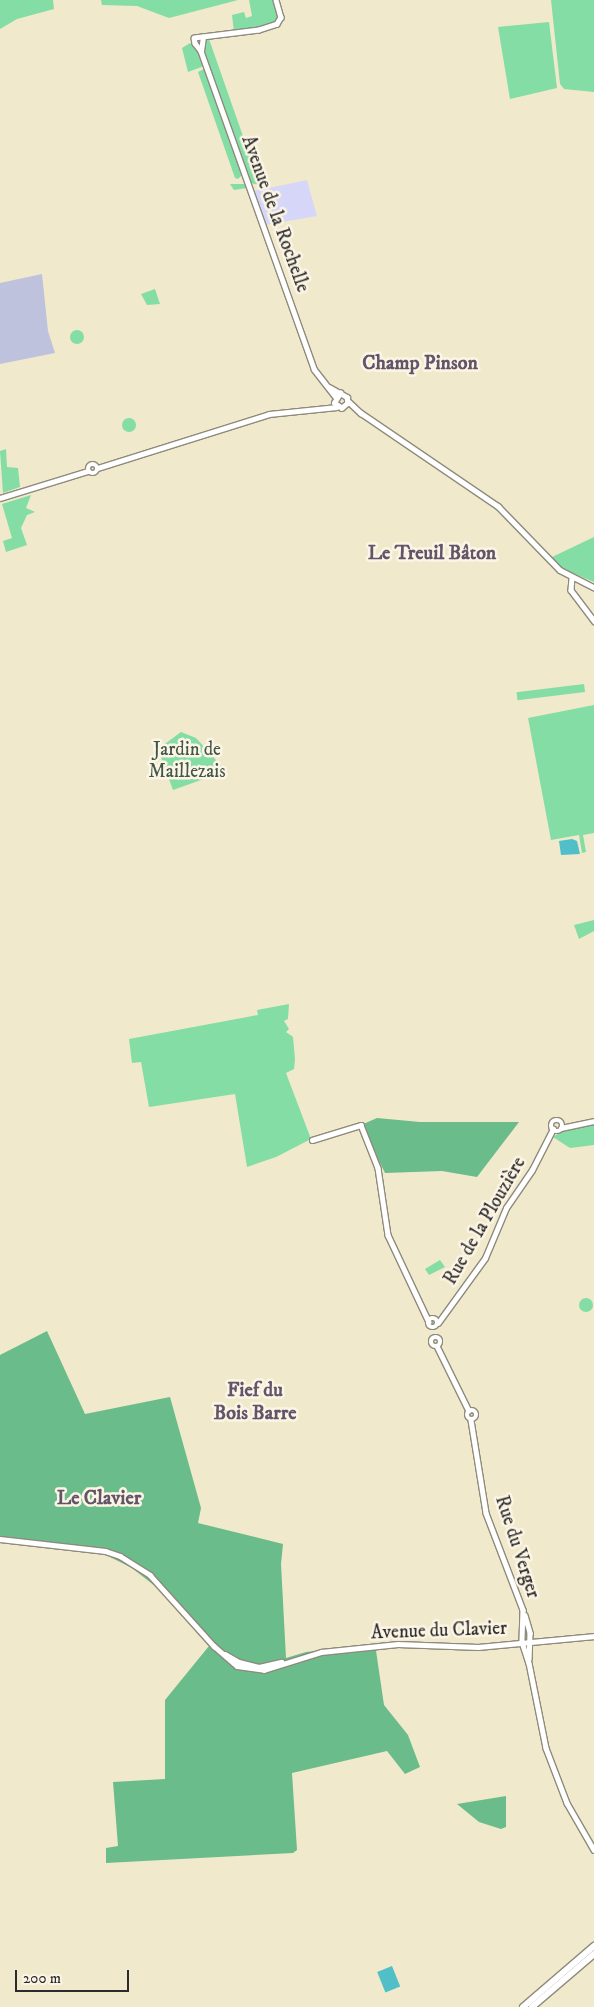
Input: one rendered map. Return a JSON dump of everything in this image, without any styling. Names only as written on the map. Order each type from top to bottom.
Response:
[{"type":"highway","points":[[523,2007],[594,1946]]},
{"type":"highway","points":[[532,2007],[594,1954]]},
{"type":"street","points":[[200,51],[203,37],[259,30],[282,20],[276,0]]},
{"type":"street","name":"Avenue de la Rochelle","points":[[203,37],[194,38],[314,369],[334,398]]},
{"type":"street","points":[[324,385],[346,395],[348,401],[360,413],[482,494],[514,521],[552,564],[572,578],[594,587]]},
{"type":"street","points":[[314,409],[340,393]]},
{"type":"street","points":[[334,398],[337,407]]},
{"type":"street","points":[[344,407],[348,401]]},
{"type":"street","points":[[0,498],[88,471],[91,464],[98,468],[269,414],[337,407],[344,407],[360,413]]},
{"type":"street","points":[[572,578],[571,590],[594,621]]},
{"type":"street","points":[[562,1126],[554,1121],[554,1130],[562,1126],[594,1121]]},
{"type":"street","points":[[312,1140],[361,1125],[378,1168],[380,1195],[388,1235],[426,1316],[433,1323],[435,1338],[439,1347],[471,1411],[477,1414],[473,1419],[468,1417],[471,1411]]},
{"type":"street","name":"Rue de la Plouzière","points":[[433,1323],[444,1315],[485,1258],[506,1208],[532,1170],[554,1130]]},
{"type":"street","points":[[435,1338],[432,1344],[439,1347]]},
{"type":"street","name":"Rue du Verger","points":[[473,1419],[486,1513],[523,1610],[522,1642]]},
{"type":"street","name":"Avenue du Clavier","points":[[0,1539],[120,1556],[150,1575],[228,1661],[243,1668],[256,1670],[315,1652],[398,1644],[457,1648],[594,1636]]},
{"type":"street","points":[[523,1610],[529,1627],[529,1663]]},
{"type":"street","points":[[522,1642],[529,1663],[546,1748],[567,1803],[594,1850]]},
{"type":"street","name":"Avenue du Clavier","points":[[214,1646],[245,1664],[259,1667],[285,1662]]},
{"type":"shaded area","points":[[307,180],[317,216],[265,225],[254,191]]},
{"type":"shaded area","points":[[42,274],[48,331],[55,353],[0,364],[0,283]]},
{"type":"green space","points":[[0,0],[53,0],[54,9],[17,19],[0,29]]},
{"type":"green space","points":[[101,0],[238,0],[169,18],[137,6],[102,5]]},
{"type":"green space","points":[[249,0],[274,0],[278,18],[275,23],[256,29],[234,32],[232,15],[244,12],[246,18],[252,16]]},
{"type":"green space","points":[[551,0],[594,0],[594,92],[564,89],[560,84]]},
{"type":"green space","points":[[549,22],[557,88],[510,99],[498,27]]},
{"type":"green space","points":[[209,39],[260,185],[250,183],[203,53],[204,42]]},
{"type":"green space","points":[[190,43],[198,51],[204,66],[188,72],[182,48]]},
{"type":"green space","points":[[204,69],[242,175],[238,179],[235,178],[198,72]]},
{"type":"green space","points":[[230,184],[244,184],[247,188],[234,190]]},
{"type":"green space","points":[[155,289],[160,304],[147,305],[141,294]]},
{"type":"green space","points":[[74,330],[80,330],[84,337],[80,344],[74,344],[70,340],[70,334]]},
{"type":"green space","points":[[126,418],[132,418],[136,425],[132,432],[126,432],[122,428],[122,422]]},
{"type":"green space","points":[[6,449],[7,467],[18,468],[20,487],[3,493],[0,451]]},
{"type":"green space","points":[[31,495],[26,508],[35,512],[27,515],[21,528],[27,545],[6,552],[3,541],[12,538],[2,504]]},
{"type":"green space","points":[[594,537],[594,582],[563,569],[550,558]]},
{"type":"green space","points":[[584,684],[585,692],[517,700],[517,692]]},
{"type":"green space","points":[[594,705],[594,833],[583,835],[586,852],[582,853],[579,835],[551,840],[528,718]]},
{"type":"green space","name":"Jardin de Maillezais","points":[[181,732],[196,738],[226,771],[173,790],[158,749]]},
{"type":"green space","points":[[594,920],[594,931],[579,939],[574,925]]},
{"type":"green space","points":[[289,1004],[288,1019],[284,1021],[289,1029],[286,1032],[293,1037],[295,1059],[294,1069],[286,1073],[311,1139],[276,1157],[247,1167],[235,1094],[149,1107],[141,1062],[132,1063],[129,1039],[258,1015],[257,1010]]},
{"type":"green space","points":[[377,1118],[420,1122],[519,1122],[477,1177],[442,1171],[385,1173],[361,1125]]},
{"type":"green space","points":[[594,1123],[594,1145],[570,1148],[553,1137],[565,1129]]},
{"type":"green space","points":[[440,1260],[445,1267],[429,1275],[425,1269]]},
{"type":"green space","points":[[583,1298],[589,1298],[593,1305],[589,1312],[583,1312],[579,1308],[579,1302]]},
{"type":"green space","points":[[47,1331],[85,1414],[170,1397],[201,1508],[198,1523],[283,1544],[281,1564],[286,1658],[306,1652],[375,1644],[384,1705],[408,1735],[420,1767],[405,1774],[387,1751],[292,1773],[297,1850],[293,1853],[106,1863],[106,1848],[118,1846],[113,1782],[165,1779],[165,1700],[209,1646],[160,1590],[132,1568],[104,1554],[0,1542],[0,1355]]},
{"type":"green space","points":[[506,1796],[506,1827],[501,1829],[479,1822],[457,1804]]},
{"type":"water","points":[[572,839],[577,841],[580,854],[561,855],[559,841]]},
{"type":"water","points":[[392,1966],[400,1986],[385,1992],[377,1972]]},
{"type":"district","name":"Champ Pinson","points":[[420,363]]},
{"type":"district","name":"Le Treuil Bâton","points":[[432,553]]},
{"type":"district","name":"Fief du Bois Barre","points":[[255,1402]]},
{"type":"district","name":"Le Clavier","points":[[99,1498]]}]
